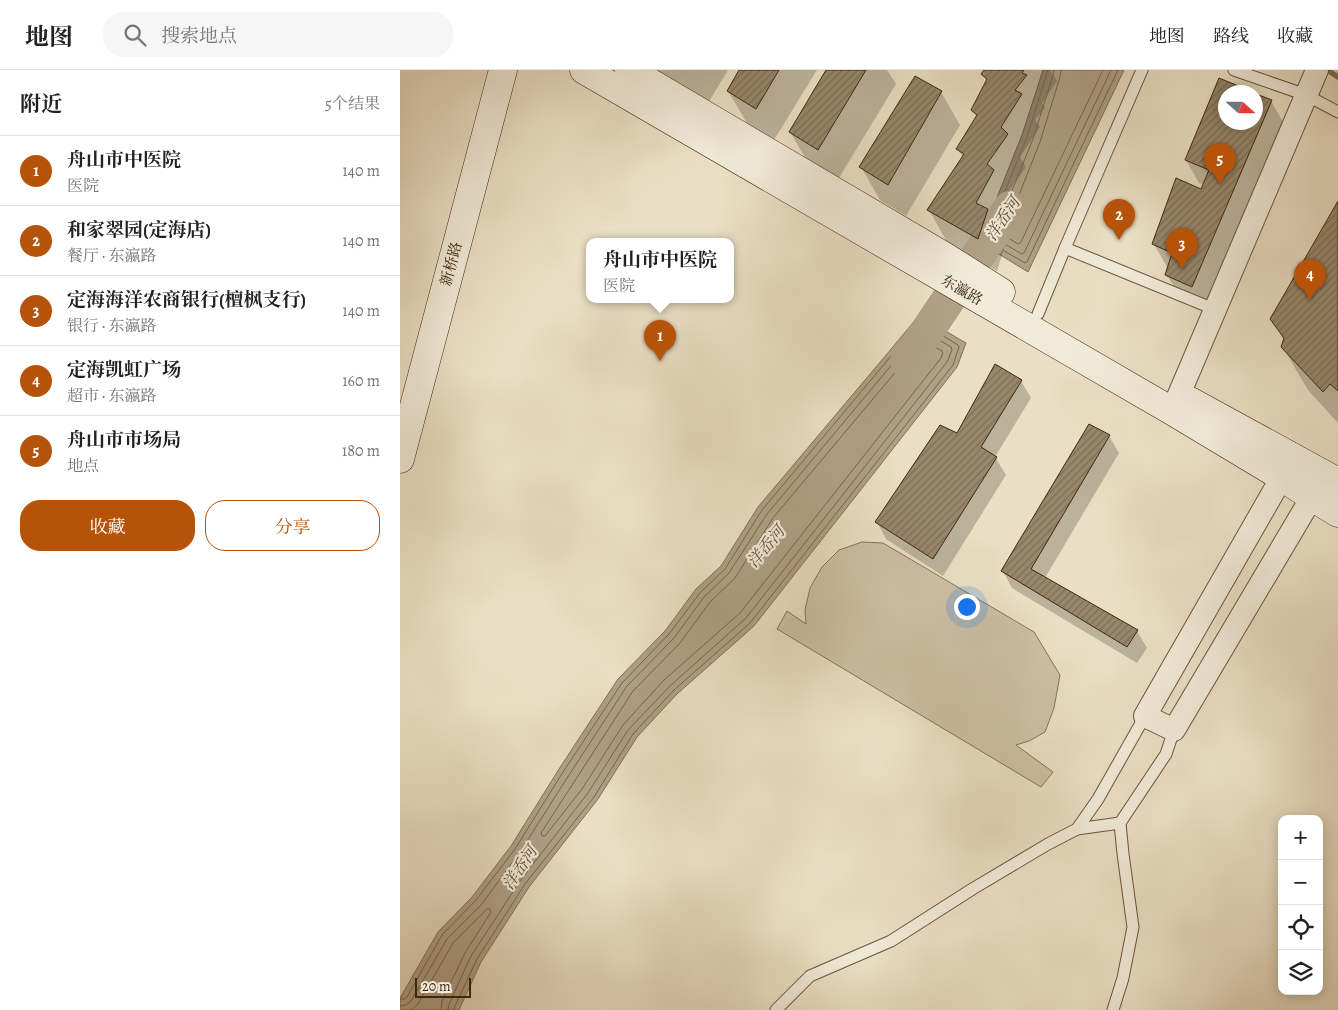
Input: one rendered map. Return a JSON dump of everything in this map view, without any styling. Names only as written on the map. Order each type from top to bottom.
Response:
[{"type":"main road","name":"新桥路","points":[[400,459],[503,70]]},
{"type":"main road","name":"东瀛路","points":[[584,70],[1023,312],[1175,403],[1338,513]]},
{"type":"main road","name":"东瀛路","points":[[629,70],[938,264]]},
{"type":"main road","name":"东瀛路","points":[[1175,403],[1338,482]]},
{"type":"street","points":[[1175,403],[1317,70]]},
{"type":"street","points":[[1282,477],[1146,716],[1174,730],[1312,497]]},
{"type":"lane","points":[[1023,312],[1065,248],[1142,70]]},
{"type":"lane","points":[[1234,70],[1306,95],[1338,112]]},
{"type":"lane","points":[[1065,248],[1214,309]]},
{"type":"lane","points":[[1077,829],[1098,799],[1146,716]]},
{"type":"lane","points":[[1113,1010],[1123,978],[1133,927],[1120,823],[1166,754],[1174,730]]},
{"type":"lane","points":[[776,1010],[810,976],[891,941],[1048,844],[1077,829],[1120,823]]},
{"type":"shaded area","points":[[862,542],[883,543],[1034,632],[1060,675],[1054,708],[1045,732],[1029,741],[1016,745],[1053,772],[1041,787],[777,629],[787,611],[806,624],[805,610],[810,588],[822,567],[839,550]]},
{"type":"water","points":[[1043,70],[1124,70],[1028,272],[981,243],[1022,135]]},
{"type":"water","points":[[916,319],[925,319],[966,343],[957,367],[754,626],[677,694],[637,737],[598,799],[529,887],[481,962],[459,1010],[400,1010],[400,998],[438,932],[472,897],[511,846],[618,679],[665,631],[696,589],[721,566],[758,507]]},
{"type":"building","points":[[739,70],[779,70],[756,109],[727,91]]},
{"type":"building","points":[[826,70],[866,70],[818,150],[789,132]]},
{"type":"building","points":[[984,70],[1024,70],[1022,73],[1027,75],[1015,90],[1022,94],[1001,127],[1008,134],[987,164],[994,170],[976,203],[988,209],[978,239],[927,210],[964,154],[956,149],[977,115],[971,110],[987,79],[981,74]]},
{"type":"building","points":[[915,76],[942,91],[888,185],[859,167]]},
{"type":"building","points":[[1219,78],[1236,85],[1218,85],[1218,130],[1259,130],[1192,287],[1165,275],[1172,253],[1152,244],[1176,178],[1201,189],[1209,170],[1185,160]]},
{"type":"building","points":[[1263,97],[1272,100],[1263,121]]},
{"type":"building","points":[[1338,201],[1338,391],[1330,384],[1323,392],[1281,347],[1284,338],[1270,319]]},
{"type":"building","points":[[995,364],[1022,380],[981,447],[997,457],[933,559],[875,522],[940,425],[957,433]]},
{"type":"building","points":[[1089,424],[1110,435],[1031,569],[1138,630],[1127,647],[1001,571]]},
{"type":"waterway","points":[[1327,70],[1338,77]]},
{"type":"waterway","name":"洋岙河","points":[[907,361],[1010,208]]},
{"type":"place","name":"舟山市市场局","points":[[1220,184]]},
{"type":"place","name":"和家翠园(定海店)","points":[[1119,240]]},
{"type":"place","name":"定海海洋农商银行(檀枫支行)","points":[[1182,269]]},
{"type":"place","name":"定海凯虹广场","points":[[1310,300]]},
{"type":"place","name":"舟山市中医院","points":[[660,361]]}]
